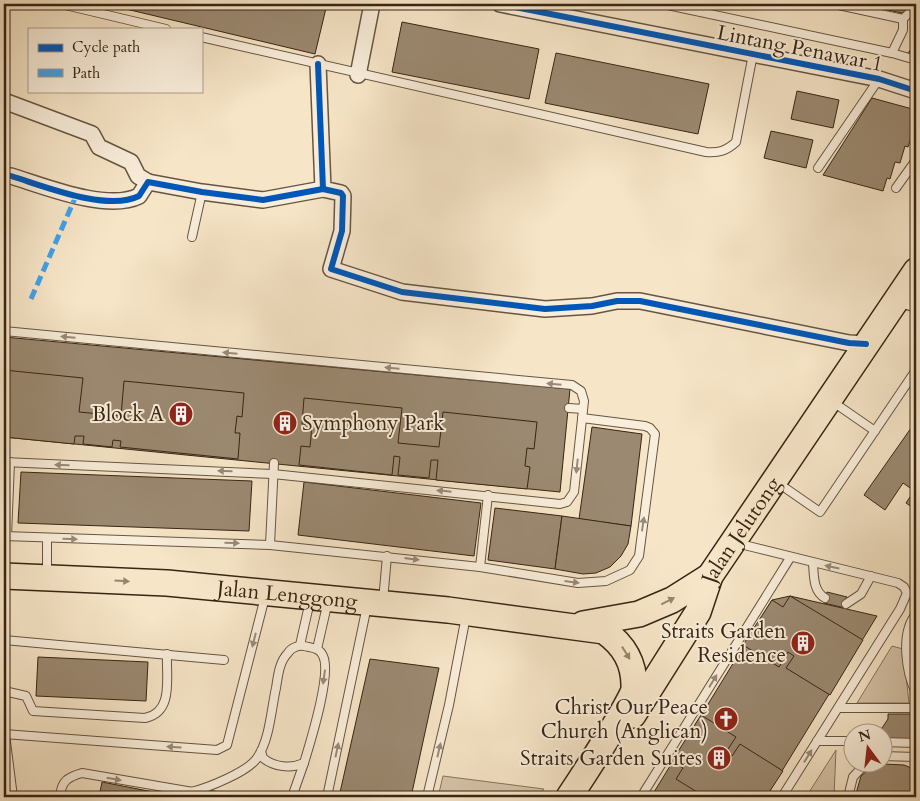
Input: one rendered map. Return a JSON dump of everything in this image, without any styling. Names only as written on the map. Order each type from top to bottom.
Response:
[{"type":"main road","name":"Jalan Jelutong","points":[[581,797],[698,612],[710,576],[866,344],[907,301],[916,271]]},
{"type":"main road","name":"Jalan Lenggong","points":[[4,576],[167,583],[376,603],[604,631],[618,642],[631,662],[634,691],[570,797]]},
{"type":"main road","name":"Jalan Lenggong","points":[[570,626],[640,614],[672,600],[710,576]]},
{"type":"street","points":[[358,74],[372,4]]},
{"type":"street","name":"Lintang Penawar 1","points":[[500,4],[879,78],[916,91]]},
{"type":"street","points":[[318,64],[323,189]]},
{"type":"street","points":[[4,101],[95,136],[99,147],[131,162],[138,176],[148,182],[202,192],[263,200],[323,189],[341,193],[343,196],[342,231],[331,269],[402,292],[545,309],[592,306],[617,301],[640,301],[850,343],[866,344]]},
{"type":"street","points":[[10,176],[76,196],[120,201],[139,196],[148,182]]},
{"type":"lane","points":[[61,4],[162,28]]},
{"type":"lane","points":[[663,4],[892,53],[916,60]]},
{"type":"lane","points":[[834,4],[903,19]]},
{"type":"lane","points":[[903,19],[916,6]]},
{"type":"lane","points":[[892,53],[904,30],[903,19]]},
{"type":"lane","points":[[202,37],[358,74],[706,152],[718,153],[728,149],[736,142],[753,54]]},
{"type":"lane","points":[[818,168],[879,78]]},
{"type":"lane","points":[[896,188],[916,160]]},
{"type":"lane","points":[[192,237],[202,192]]},
{"type":"lane","points":[[4,331],[572,385],[577,387],[584,395],[583,413],[574,492],[567,502],[551,504],[273,474],[7,462],[5,536],[270,545],[480,566],[578,583],[606,581],[630,570],[639,556],[655,434],[650,428],[645,426],[583,413],[569,408]]},
{"type":"lane","points":[[774,480],[820,512],[916,370]]},
{"type":"lane","points":[[830,399],[875,431]]},
{"type":"lane","points":[[270,545],[274,463]]},
{"type":"lane","points":[[480,566],[488,496]]},
{"type":"lane","points":[[47,538],[47,577]]},
{"type":"lane","points":[[732,542],[790,558],[898,583],[904,587],[907,593],[900,609],[782,797]]},
{"type":"lane","points":[[327,797],[387,556]]},
{"type":"lane","points":[[641,797],[790,558]]},
{"type":"lane","points":[[813,563],[814,583],[818,592],[825,598]]},
{"type":"lane","points":[[846,604],[861,594],[871,576]]},
{"type":"lane","points":[[13,797],[4,734],[217,750],[227,745],[266,593]]},
{"type":"lane","points":[[300,645],[320,598]]},
{"type":"lane","points":[[317,649],[320,598]]},
{"type":"lane","points":[[900,609],[915,615],[908,629],[906,643],[916,693]]},
{"type":"lane","points":[[427,797],[449,705],[466,613]]},
{"type":"lane","points":[[4,640],[224,660]]},
{"type":"lane","points":[[191,792],[205,789],[250,765],[261,751],[281,663],[288,651],[300,645],[317,649],[324,656],[325,667],[316,724],[292,797]]},
{"type":"lane","points":[[4,690],[26,696],[33,711],[145,718],[161,711],[165,703],[167,654]]},
{"type":"lane","points":[[839,708],[916,708]]},
{"type":"lane","points":[[818,741],[842,742]]},
{"type":"lane","points":[[892,742],[916,743]]},
{"type":"lane","points":[[261,751],[263,758],[269,762],[288,767],[304,763]]},
{"type":"lane","points":[[892,756],[916,757]]},
{"type":"lane","points":[[60,797],[60,787],[67,778],[82,773],[222,797]]},
{"type":"lane","points":[[848,797],[853,777],[856,774]]},
{"type":"shaded area","points":[[892,646],[903,649],[909,703],[857,703]]},
{"type":"shaded area","points":[[836,750],[834,797],[806,797]]},
{"type":"shaded area","points":[[443,776],[544,789],[538,797],[438,797]]},
{"type":"building","points":[[105,4],[327,4],[315,54]]},
{"type":"building","points":[[860,4],[914,4],[902,13]]},
{"type":"building","points":[[402,22],[539,49],[529,99],[392,72]]},
{"type":"building","points":[[916,43],[916,55],[908,53]]},
{"type":"building","points":[[556,53],[709,84],[698,134],[545,103]]},
{"type":"building","points":[[797,91],[839,100],[833,128],[791,119]]},
{"type":"building","points":[[872,98],[916,110],[916,132],[913,131],[908,147],[905,146],[900,163],[895,162],[890,179],[887,178],[883,191],[823,175]]},
{"type":"building","points":[[771,131],[813,140],[806,168],[764,158]]},
{"type":"building","name":"Symphony Park","points":[[4,337],[570,389],[560,492],[4,437]]},
{"type":"building","name":"Block A","points":[[4,370],[83,378],[79,412],[121,416],[124,381],[244,393],[242,417],[237,416],[235,433],[240,433],[238,459],[120,447],[121,441],[113,440],[112,447],[83,444],[84,436],[75,436],[74,444],[4,437]]},
{"type":"building","points":[[304,398],[402,408],[398,443],[439,447],[443,412],[537,422],[534,449],[527,448],[525,466],[530,467],[527,489],[436,480],[438,460],[431,460],[429,478],[398,475],[400,457],[394,456],[392,475],[299,465],[301,446],[310,447],[312,425],[302,424]]},
{"type":"building","points":[[916,421],[916,492],[903,483],[885,510],[864,495]]},
{"type":"building","points":[[592,427],[642,434],[631,526],[579,519]]},
{"type":"building","points":[[21,472],[252,481],[249,531],[18,523]]},
{"type":"building","points":[[304,482],[481,503],[474,556],[298,535]]},
{"type":"building","points":[[916,488],[916,510],[906,503]]},
{"type":"building","points":[[495,508],[562,516],[555,569],[488,560]]},
{"type":"building","points":[[562,516],[631,526],[628,544],[621,556],[610,567],[596,573],[583,574],[555,569]]},
{"type":"building","points":[[827,592],[847,597],[845,608],[824,603]]},
{"type":"building","points":[[790,596],[877,616],[766,797],[651,797],[772,600]]},
{"type":"building","name":"Straits Garden Residence","points":[[790,596],[863,640],[830,695],[786,668],[794,656],[788,652],[779,667],[743,645],[772,600],[783,607]]},
{"type":"building","points":[[38,657],[148,662],[146,701],[36,696]]},
{"type":"building","points":[[370,659],[439,668],[411,797],[339,797]]},
{"type":"building","points":[[888,714],[915,714],[916,738],[892,740],[892,724],[885,724],[888,719]]},
{"type":"building","name":"Straits Garden Suites","points":[[701,715],[736,737],[726,752],[732,756],[740,744],[783,771],[766,797],[705,797],[676,779],[683,768],[672,761]]},
{"type":"building","points":[[892,764],[904,765],[916,770],[916,797],[855,797],[861,776],[863,774],[892,774]]},
{"type":"building","points":[[102,782],[179,797],[99,797]]},
{"type":"marked path","points":[[31,299],[76,196]]},
{"type":"cycle path","points":[[500,4],[879,79],[916,91]]},
{"type":"cycle path","points":[[318,64],[323,189],[341,193],[343,196],[342,231],[331,269],[402,292],[545,309],[592,306],[617,301],[640,301],[849,343],[866,344]]},
{"type":"cycle path","points":[[11,176],[75,196],[110,201],[126,200],[139,196],[148,182],[202,192],[263,200],[323,189]]},
{"type":"place","name":"Block A","points":[[181,414]]},
{"type":"place","name":"Symphony Park","points":[[285,423]]},
{"type":"place","name":"Straits Garden Residence","points":[[803,643]]},
{"type":"place","name":"Christ Our Peace Church (Anglican)","points":[[726,719]]},
{"type":"place","name":"Straits Garden Suites","points":[[719,758]]}]
